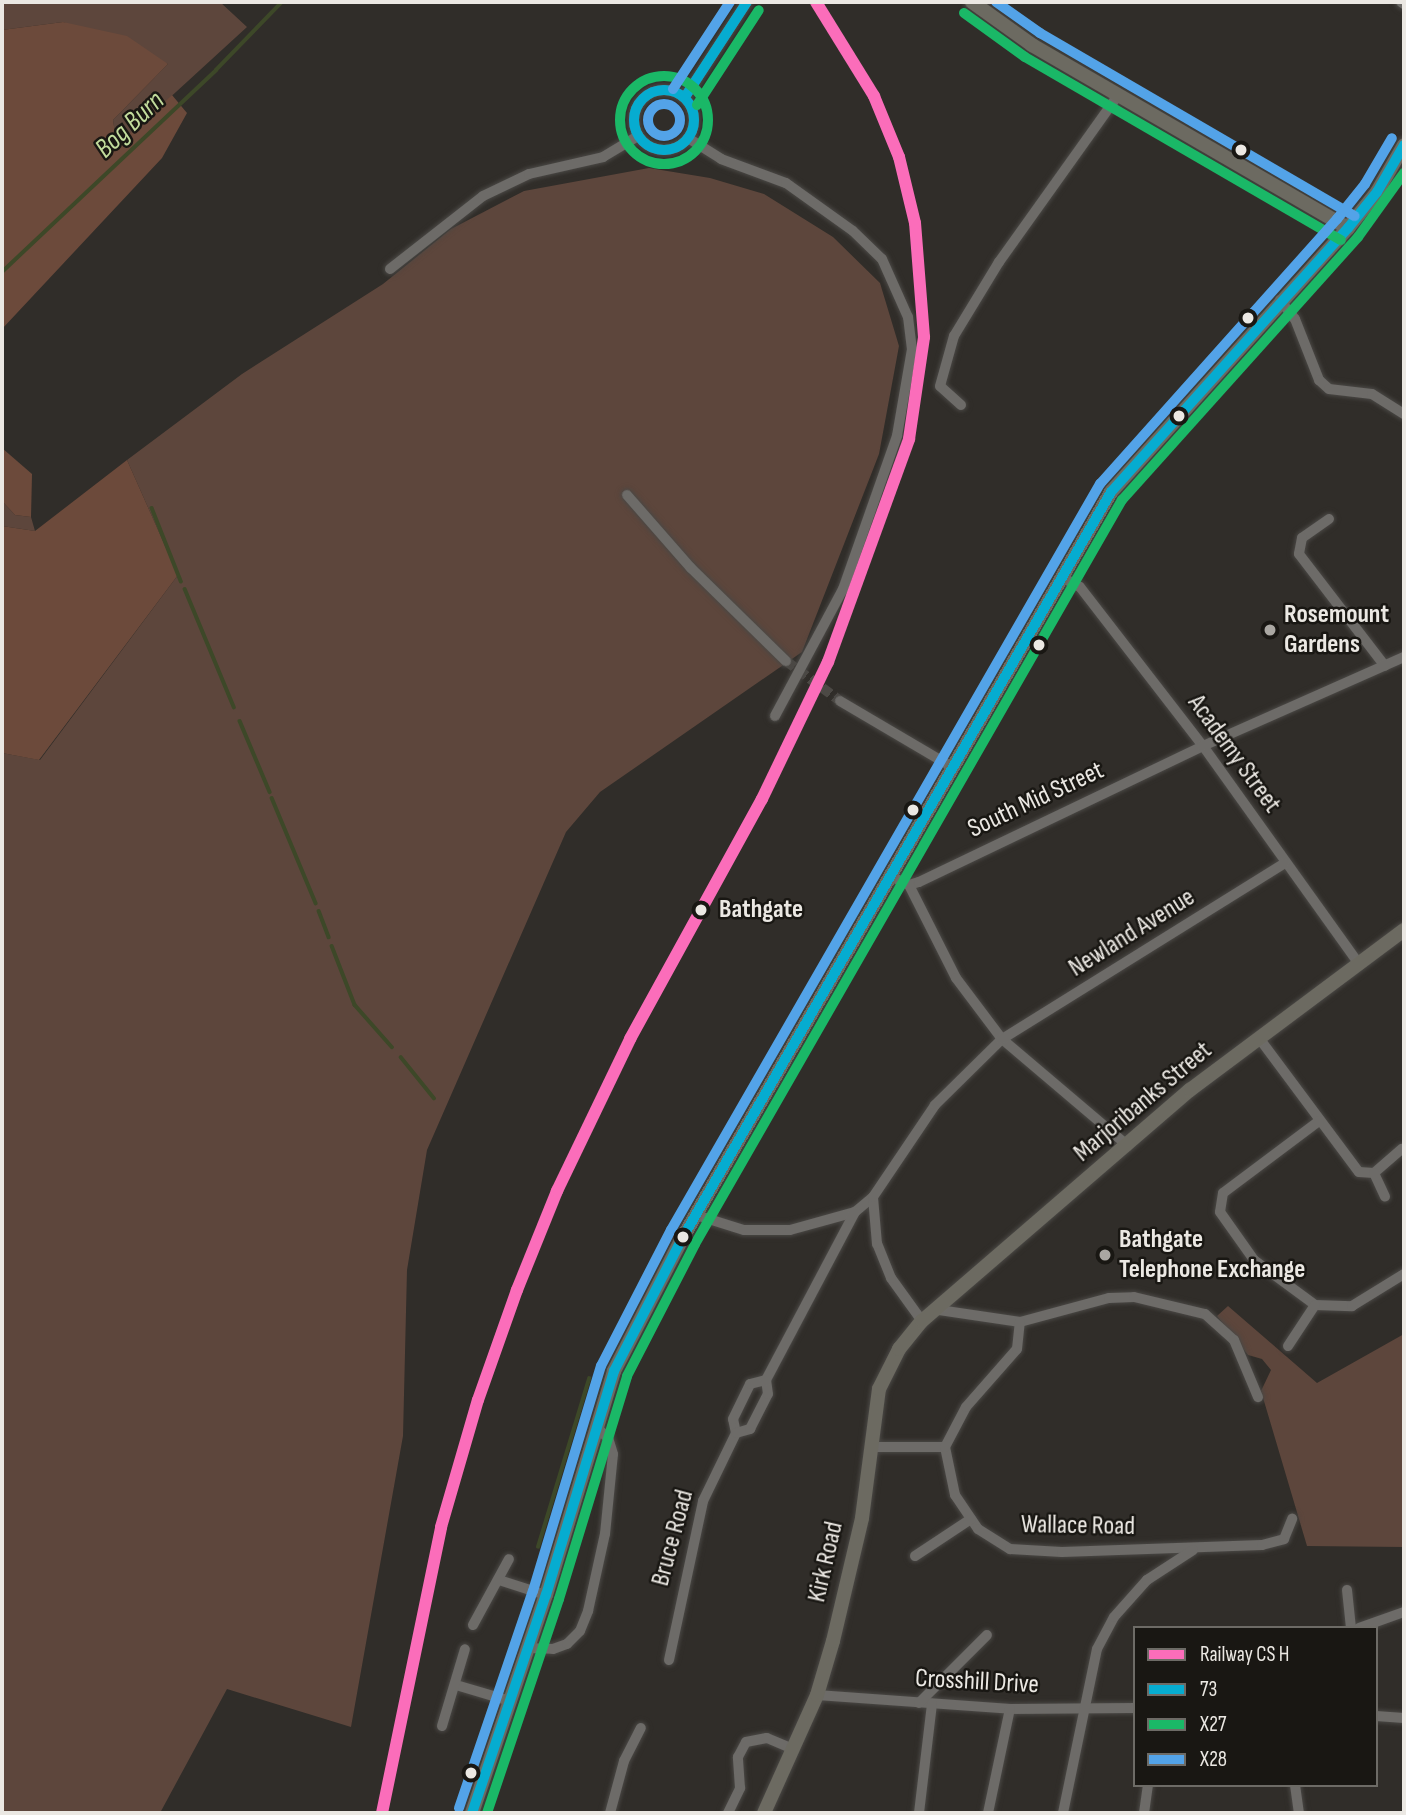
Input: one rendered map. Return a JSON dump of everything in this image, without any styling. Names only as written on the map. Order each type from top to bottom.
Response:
[{"type":"main road","points":[[972,2],[1032,45],[1348,228]]},
{"type":"main road","points":[[472,1813],[546,1595],[614,1371],[636,1321],[1103,505],[1134,462],[1348,228],[1377,192],[1404,145]]},
{"type":"main road","name":"Marjoribanks Street","points":[[922,1321],[939,1310],[1128,1146],[1259,1038],[1404,930]]},
{"type":"main road","name":"Kirk Road","points":[[764,1813],[817,1695],[862,1518],[878,1389],[899,1349],[922,1321]]},
{"type":"street","points":[[685,97],[747,2]]},
{"type":"street","points":[[667,90],[685,97],[694,121],[688,138],[663,150],[638,136],[634,116],[643,98],[667,90]]},
{"type":"street","points":[[961,405],[940,386],[954,336],[999,261],[1118,95]]},
{"type":"street","points":[[390,269],[483,196],[529,174],[603,157],[638,136]]},
{"type":"street","points":[[688,138],[720,159],[786,183],[853,230],[882,259],[908,317],[909,373],[897,436],[842,589],[775,716]]},
{"type":"street","points":[[1280,300],[1295,318],[1319,380],[1329,389],[1372,394],[1404,414]]},
{"type":"street","points":[[627,495],[691,568],[786,661]]},
{"type":"street","points":[[1325,525],[1302,538],[1299,554],[1385,666]]},
{"type":"street","name":"Academy Street","points":[[1063,578],[1080,587],[1203,746],[1360,965]]},
{"type":"street","name":"South Mid Street","points":[[909,885],[1203,746],[1404,657]]},
{"type":"street","points":[[840,701],[952,767]]},
{"type":"street","name":"Newland Avenue","points":[[855,1212],[873,1197],[935,1105],[1002,1039],[1285,863]]},
{"type":"street","points":[[890,876],[909,885],[956,978],[1002,1039],[1128,1146]]},
{"type":"street","points":[[1259,1038],[1359,1172],[1374,1173],[1402,1149]]},
{"type":"street","points":[[1319,1121],[1223,1193],[1218,1205],[1254,1260],[1315,1305],[1352,1306],[1404,1274]]},
{"type":"street","points":[[1374,1173],[1385,1197]]},
{"type":"street","points":[[873,1197],[877,1244],[891,1278],[922,1321]]},
{"type":"street","points":[[696,1215],[744,1230],[776,1230],[805,1227],[855,1212]]},
{"type":"street","name":"Bruce Road","points":[[736,1433],[750,1429],[768,1394],[766,1380],[855,1212]]},
{"type":"street","points":[[939,1310],[1020,1322],[1109,1298],[1134,1297],[1205,1314],[1234,1340],[1258,1397]]},
{"type":"street","points":[[1288,1346],[1315,1305]]},
{"type":"street","points":[[870,1447],[945,1447],[966,1407],[1017,1349],[1020,1322]]},
{"type":"street","name":"Bruce Road","points":[[668,1660],[703,1501],[736,1433],[733,1419],[750,1384],[766,1380]]},
{"type":"street","points":[[528,1648],[553,1649],[567,1644],[588,1611],[605,1534],[613,1454],[608,1438],[596,1427]]},
{"type":"street","name":"Wallace Road","points":[[945,1447],[954,1495],[978,1529],[1010,1549],[1193,1550],[1262,1545],[1284,1539],[1292,1519]]},
{"type":"street","points":[[915,1556],[971,1519]]},
{"type":"street","points":[[1063,1813],[1097,1649],[1114,1617],[1147,1580],[1193,1550]]},
{"type":"street","points":[[473,1625],[509,1559]]},
{"type":"street","points":[[499,1580],[546,1595]]},
{"type":"street","points":[[1347,1590],[1351,1626]]},
{"type":"street","points":[[1365,1626],[1404,1612]]},
{"type":"street","points":[[919,1703],[987,1635]]},
{"type":"street","points":[[442,1726],[465,1648]]},
{"type":"street","points":[[456,1685],[510,1701]]},
{"type":"street","name":"Crosshill Drive","points":[[817,1695],[1010,1709],[1133,1708]]},
{"type":"street","points":[[919,1813],[932,1704]]},
{"type":"street","points":[[988,1813],[1010,1709]]},
{"type":"street","points":[[1378,1717],[1404,1718]]},
{"type":"street","points":[[610,1813],[624,1761],[641,1728]]},
{"type":"street","points":[[728,1813],[740,1788],[738,1757],[746,1742],[767,1738],[793,1749]]},
{"type":"street","points":[[1143,1813],[1148,1787]]},
{"type":"street","points":[[1295,1787],[1300,1813]]},
{"type":"shaded area","points":[[2,2],[220,2],[247,27],[117,146],[113,120],[168,64],[63,22],[2,30]]},
{"type":"shaded area","points":[[63,22],[127,36],[168,64],[113,120],[117,145],[172,95],[187,113],[162,158],[2,329],[2,30]]},
{"type":"shaded area","points":[[649,168],[710,178],[764,194],[833,237],[880,283],[899,346],[879,454],[802,652],[600,792],[566,832],[427,1150],[407,1270],[403,1436],[351,1727],[227,1689],[160,1813],[2,1813],[2,753],[40,760],[178,575],[127,460],[242,374],[383,284],[451,229],[524,191]]},
{"type":"shaded area","points":[[2,448],[32,474],[31,517],[15,515],[2,501]]},
{"type":"shaded area","points":[[127,460],[178,575],[39,760],[2,753],[2,526],[35,531]]},
{"type":"shaded area","points":[[2,501],[15,515],[31,517],[35,531],[2,526]]},
{"type":"shaded area","points":[[1228,1306],[1317,1383],[1404,1334],[1404,1547],[1307,1546],[1261,1391],[1271,1370],[1262,1359],[1248,1355],[1217,1316]]},
{"type":"waterway","name":"Bog Burn","points":[[2,272],[216,70],[282,2]]},
{"type":"waterway","points":[[152,508],[181,581]]},
{"type":"waterway","points":[[185,589],[234,707]]},
{"type":"waterway","points":[[240,721],[270,792]]},
{"type":"waterway","points":[[272,798],[316,903]]},
{"type":"waterway","points":[[319,911],[329,937]]},
{"type":"waterway","points":[[332,946],[355,1005],[392,1047]]},
{"type":"waterway","points":[[401,1057],[434,1098]]},
{"type":"waterway","points":[[538,1547],[589,1379]]},
{"type":"tunnel","points":[[786,661],[840,701]]},
{"type":"transit line","name":"X28","points":[[673,89],[730,2]]},
{"type":"transit line","name":"73","points":[[685,97],[747,2]]},
{"type":"transit line","points":[[382,1813],[441,1527],[478,1400],[517,1290],[557,1191],[630,1039],[762,799],[828,662],[909,439],[924,337],[915,223],[899,157],[874,96],[816,2]]},
{"type":"transit line","name":"X28","points":[[996,2],[1040,33],[1355,216]]},
{"type":"transit line","name":"X27","points":[[697,105],[759,10]]},
{"type":"transit line","name":"X27","points":[[964,13],[1025,57],[1341,240]]},
{"type":"transit line","name":"X27","points":[[664,76],[689,83],[701,95],[708,120],[701,145],[689,157],[664,164],[639,157],[627,145],[620,120],[627,95],[639,83],[664,76]]},
{"type":"transit line","name":"73","points":[[658,90],[670,90],[689,103],[694,120],[692,132],[681,145],[670,150],[658,150],[639,137],[634,126],[634,114],[647,95],[658,90]]},
{"type":"transit line","name":"X28","points":[[664,104],[675,109],[680,120],[675,131],[664,136],[653,131],[648,120],[653,109],[664,104]]},
{"type":"transit line","name":"X28","points":[[459,1808],[533,1591],[601,1366],[671,1230],[1100,484],[1337,219],[1365,184],[1392,138]]},
{"type":"transit line","name":"73","points":[[472,1813],[546,1595],[614,1371],[683,1237],[1111,492],[1348,228],[1377,192],[1404,145]]},
{"type":"transit line","name":"X27","points":[[487,1813],[559,1599],[627,1376],[695,1244],[1122,500],[1358,237],[1404,173]]},
{"type":"place","name":"Rosemount Gardens","points":[[1270,630]]},
{"type":"place","name":"Bathgate","points":[[701,910]]},
{"type":"place","name":"Bathgate Telephone Exchange","points":[[1105,1255]]}]
